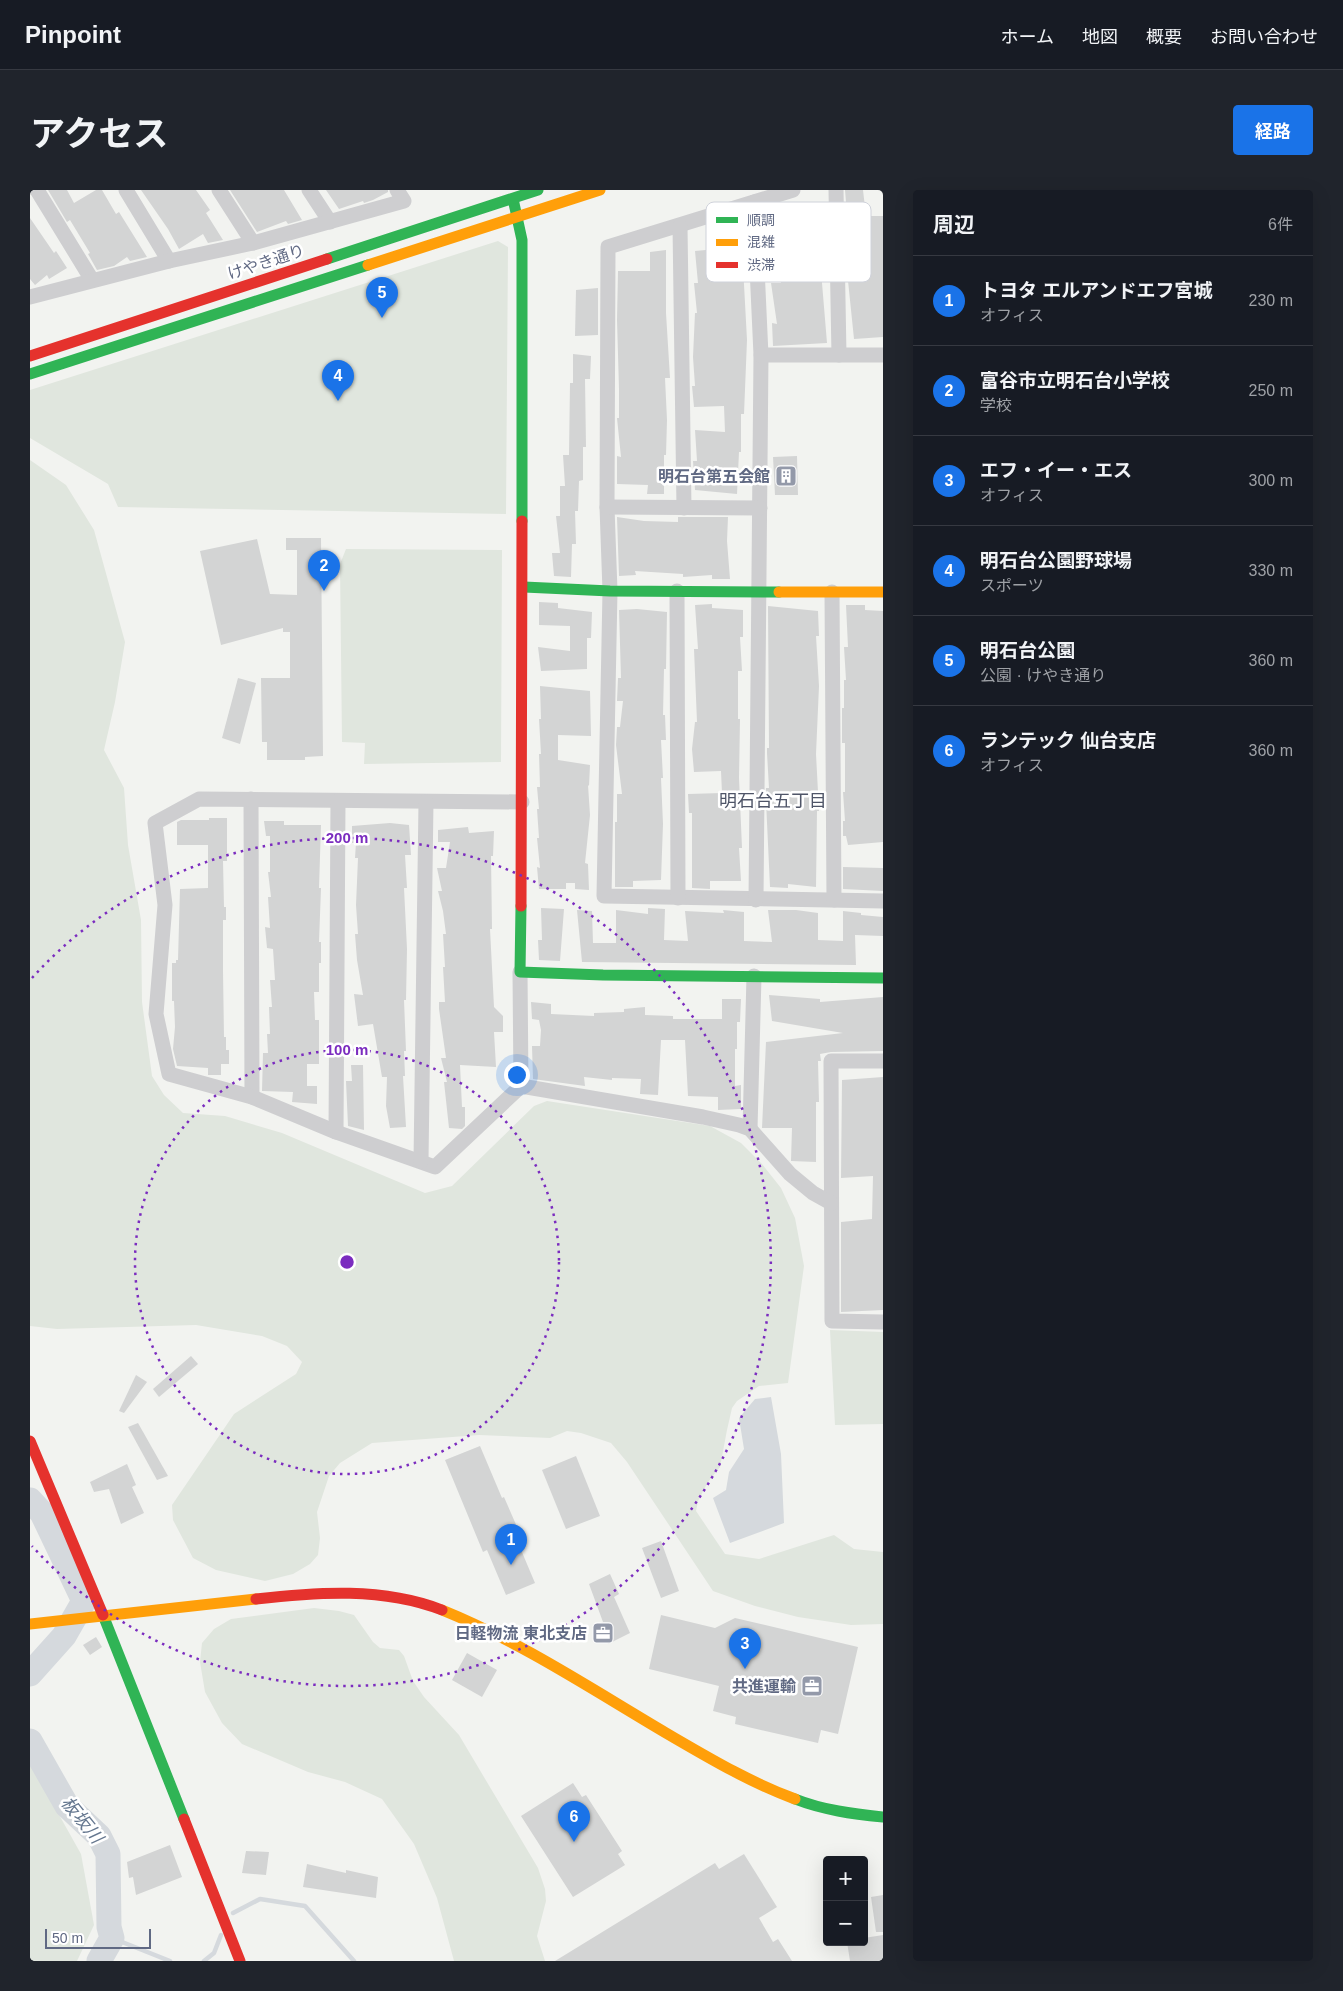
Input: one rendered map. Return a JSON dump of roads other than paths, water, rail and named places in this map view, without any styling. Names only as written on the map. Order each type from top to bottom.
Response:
[{"type":"street","points":[[37,190],[92,280]]},
{"type":"street","points":[[126,190],[170,261]]},
{"type":"street","points":[[219,190],[253,243]]},
{"type":"street","points":[[309,190],[330,222]]},
{"type":"street","points":[[30,297],[170,261],[253,243],[404,201],[397,190]]},
{"type":"street","name":"けやき通り","points":[[30,356],[510,193],[538,190]]},
{"type":"street","points":[[30,374],[600,190]]},
{"type":"street","points":[[754,202],[793,190]]},
{"type":"street","points":[[510,193],[518,216],[522,240],[524,586],[522,664],[522,802],[520,972],[521,1086],[435,1167],[336,1132],[252,1097],[169,1074],[156,1014],[166,905],[155,822],[199,799],[338,802],[522,802]]},
{"type":"street","points":[[706,218],[608,247],[608,507],[610,591],[604,896],[883,902]]},
{"type":"street","points":[[680,226],[684,508]]},
{"type":"street","points":[[756,900],[761,355],[758,282]]},
{"type":"street","points":[[838,282],[840,355]]},
{"type":"street","points":[[761,355],[883,355]]},
{"type":"street","points":[[608,507],[760,508]]},
{"type":"street","points":[[524,586],[610,591],[883,592]]},
{"type":"street","points":[[678,591],[678,898]]},
{"type":"street","points":[[832,592],[834,900]]},
{"type":"street","points":[[251,799],[252,1097]]},
{"type":"street","points":[[336,1132],[338,802]]},
{"type":"street","points":[[421,1161],[426,802]]},
{"type":"street","points":[[520,972],[603,975],[883,978]]},
{"type":"street","points":[[750,1129],[754,976]]},
{"type":"street","points":[[883,1061],[831,1061],[832,1322],[883,1322]]},
{"type":"street","points":[[521,1086],[703,1117],[750,1129],[790,1174],[813,1193],[831,1203]]},
{"type":"street","points":[[30,1441],[82,1563],[240,1961]]},
{"type":"street","points":[[30,1624],[299,1594],[359,1593],[415,1602],[466,1620],[548,1663],[728,1769],[766,1788],[811,1805],[855,1814],[883,1817]]},
{"type":"waterway","name":"板坂川","points":[[30,1500],[42,1513],[84,1601],[64,1636],[30,1674]]},
{"type":"waterway","name":"板坂川","points":[[30,1741],[67,1806],[99,1836],[108,1854],[109,1927],[112,1938],[99,1961]]},
{"type":"waterway","points":[[233,1913],[260,1899],[305,1906],[354,1961]]},
{"type":"waterway","points":[[204,1961],[214,1953],[221,1935]]},
{"type":"waterway","points":[[112,1938],[170,1961]]},
{"type":"place","name":"明石台公園","points":[[382,318]]},
{"type":"place","name":"明石台公園野球場","points":[[338,401]]},
{"type":"place","name":"明石台第五会館","points":[[786,476]]},
{"type":"place","name":"富谷市立明石台小学校","points":[[324,591]]},
{"type":"place","name":"トヨタ エルアンドエフ宮城","points":[[511,1565]]},
{"type":"place","name":"日軽物流 東北支店","points":[[603,1633]]},
{"type":"place","name":"エフ・イー・エス","points":[[745,1669]]},
{"type":"place","name":"共進運輸","points":[[812,1686]]},
{"type":"place","name":"ランテック 仙台支店","points":[[574,1842]]},
{"type":"district","name":"明石台五丁目","points":[[773,801]]}]
